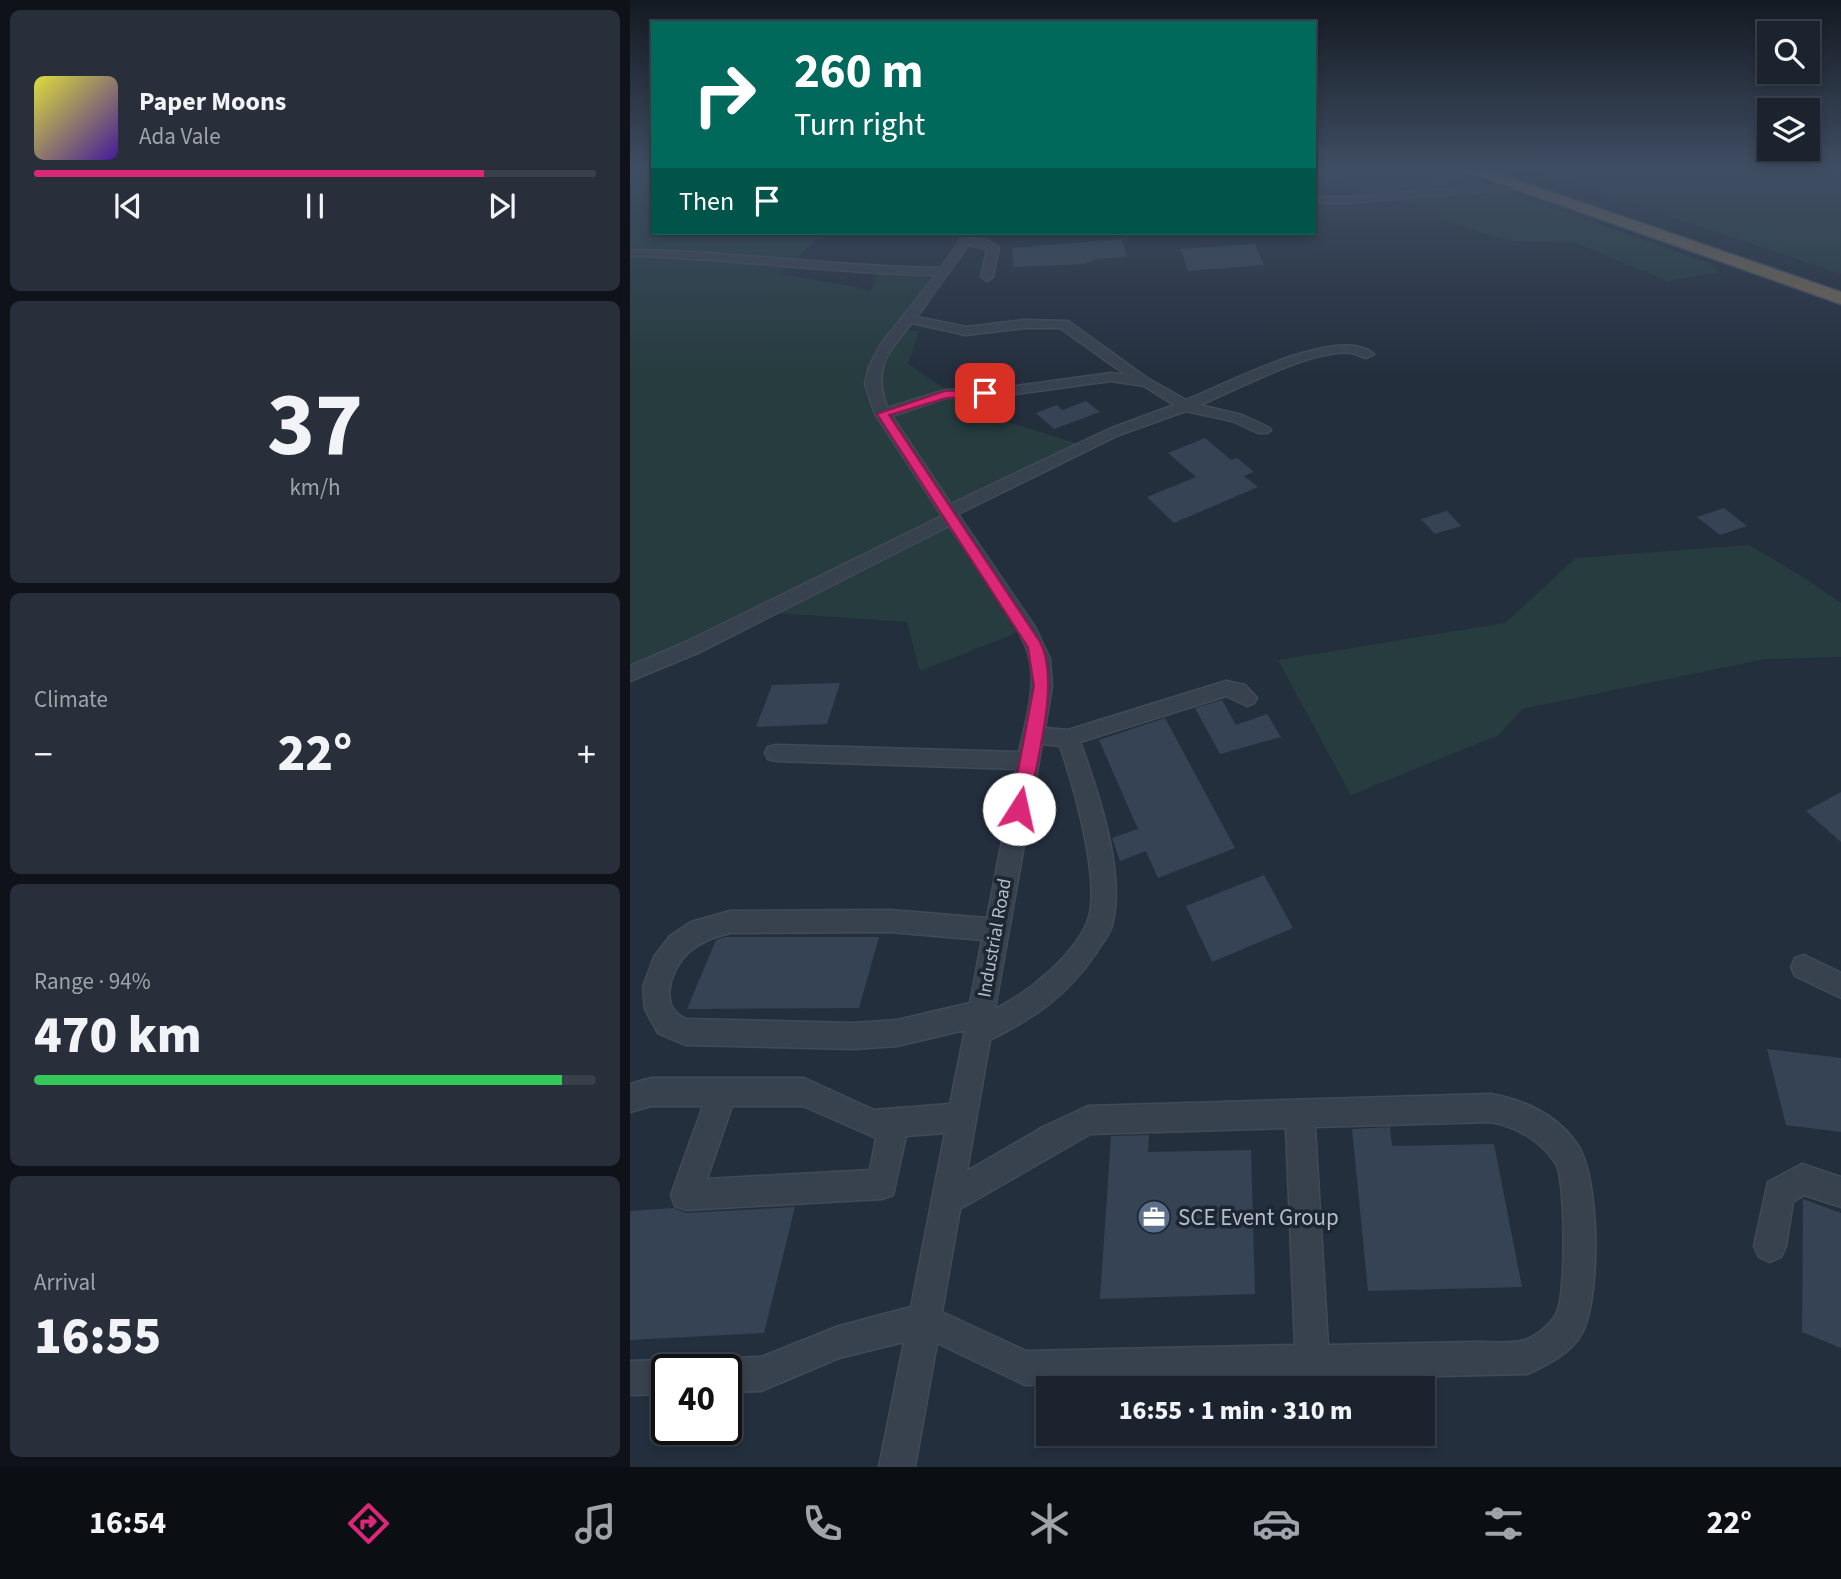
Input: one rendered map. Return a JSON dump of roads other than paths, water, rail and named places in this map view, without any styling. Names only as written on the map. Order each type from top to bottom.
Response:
[{"type":"highway","points":[[1669,237],[1841,298]]},
{"type":"highway","points":[[1697,237],[1841,287]]},
{"type":"street","name":"Industrial Road","points":[[897,1467],[1042,686],[1040,659],[1035,646],[882,414],[873,391],[873,377],[888,344],[968,237]]},
{"type":"street","points":[[969,237],[993,247],[987,277]]},
{"type":"street","points":[[630,253],[673,252],[772,259],[859,270],[944,272]]},
{"type":"street","points":[[909,319],[966,331],[1024,324],[1063,324],[1185,406],[1237,418],[1263,430]]},
{"type":"street","points":[[630,674],[693,647],[1114,432],[1295,360],[1325,351],[1351,349],[1367,355]]},
{"type":"street","points":[[882,414],[945,394],[1001,392],[1111,377],[1146,382]]},
{"type":"street","points":[[1033,735],[1068,738],[1226,688],[1238,690],[1247,698]]},
{"type":"street","points":[[997,930],[891,920],[730,922],[700,930],[679,944],[663,966],[656,987],[658,1009],[667,1024],[686,1032],[854,1036],[980,1023],[1025,1008],[1070,969],[1100,925],[1104,872],[1081,775],[1068,738]]},
{"type":"street","points":[[776,753],[1028,761]]},
{"type":"street","points":[[1804,967],[1841,986]]},
{"type":"street","points":[[630,1098],[651,1092],[804,1093],[873,1124],[962,1117]]},
{"type":"street","points":[[722,1093],[686,1195],[882,1184],[894,1122]]},
{"type":"street","points":[[742,1375],[761,1374],[839,1342],[924,1320],[1025,1368],[1527,1357],[1558,1340],[1574,1314],[1578,1286],[1573,1165],[1559,1143],[1518,1114],[1491,1108],[1088,1120],[1053,1137],[947,1200]]},
{"type":"street","points":[[1300,1114],[1312,1362]]},
{"type":"street","points":[[1770,1246],[1779,1193],[1802,1179],[1841,1192]]},
{"type":"street","points":[[630,1378],[651,1377]]},
{"type":"place","name":"SCE Event Group","points":[[1154,1217]]}]
